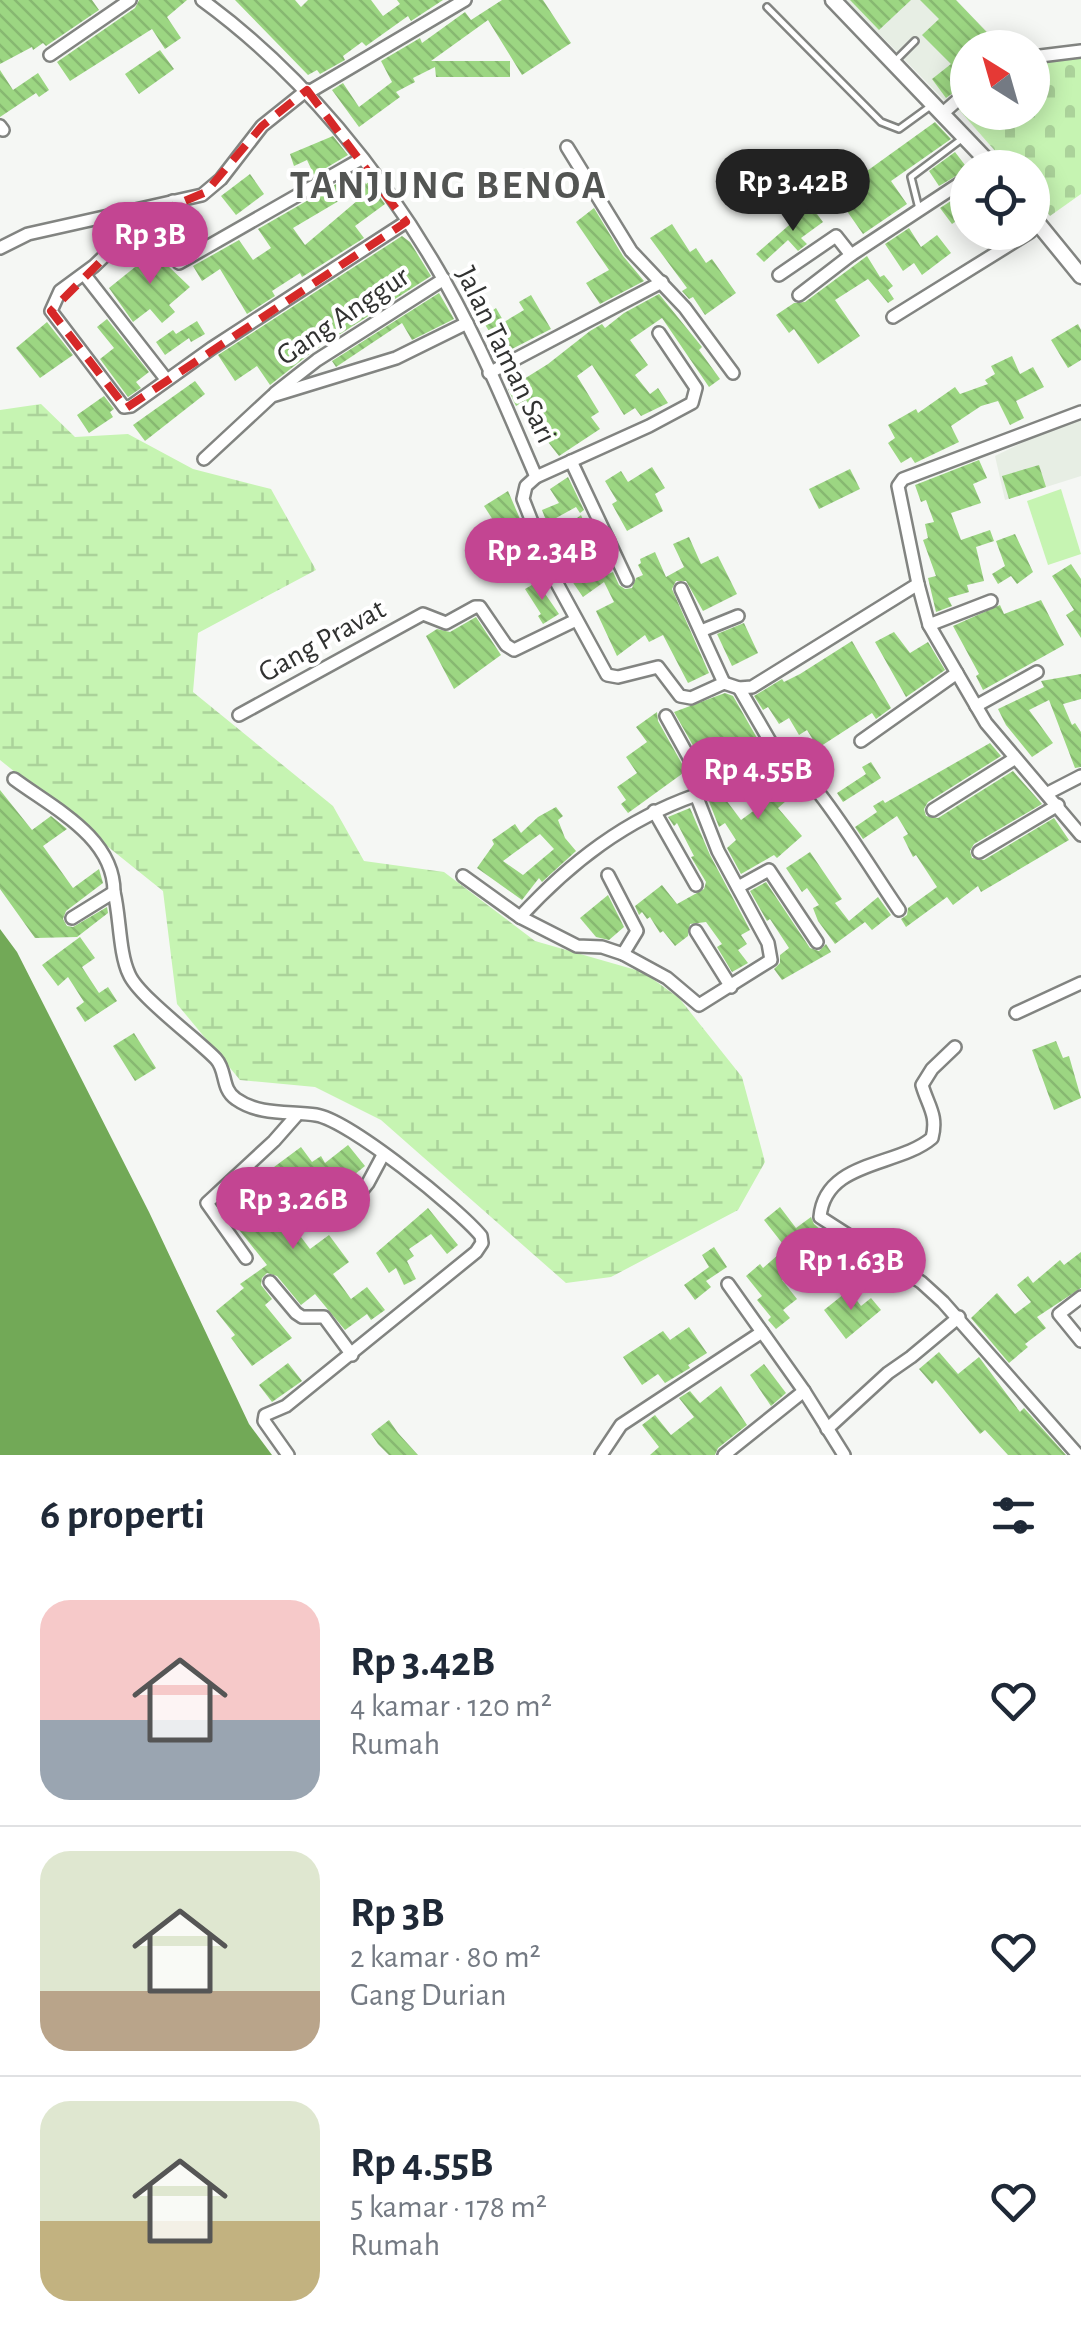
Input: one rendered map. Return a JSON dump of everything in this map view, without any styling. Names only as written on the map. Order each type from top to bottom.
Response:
[{"type":"street","points":[[50,55],[130,0]]},
{"type":"street","name":"Jalan Taman Sari","points":[[202,0],[244,31],[308,91],[361,159],[444,280],[536,477],[524,492],[526,515],[607,676],[654,666],[661,670],[675,694],[686,698],[724,683]]},
{"type":"street","points":[[0,248],[28,234],[202,194],[222,179],[262,126],[308,91],[465,0]]},
{"type":"street","points":[[833,0],[977,150]]},
{"type":"street","points":[[1050,55],[1081,51]]},
{"type":"street","points":[[939,108],[950,102]]},
{"type":"street","points":[[567,147],[632,251],[662,282],[734,373]]},
{"type":"street","points":[[179,263],[361,159]]},
{"type":"street","points":[[799,295],[851,255],[950,190]]},
{"type":"street","points":[[173,201],[144,218],[60,291],[51,311],[124,407],[406,222]]},
{"type":"street","points":[[779,275],[836,236],[851,255]]},
{"type":"street","points":[[1050,243],[1081,276]]},
{"type":"street","points":[[893,317],[997,250]]},
{"type":"street","points":[[84,274],[166,378]]},
{"type":"street","name":"Gang Anggur","points":[[204,459],[224,437],[317,360],[444,280]]},
{"type":"street","points":[[489,373],[662,282]]},
{"type":"street","points":[[272,396],[396,358],[467,323]]},
{"type":"street","points":[[536,477],[692,403],[696,388],[659,333]]},
{"type":"street","points":[[1081,412],[900,482],[929,625],[976,706],[1014,759],[1048,793],[1081,835]]},
{"type":"street","points":[[571,461],[627,580]]},
{"type":"street","points":[[681,588],[724,683],[739,688],[752,687],[918,584]]},
{"type":"street","points":[[929,625],[991,601]]},
{"type":"street","name":"Gang Pravat","points":[[239,715],[423,614],[446,623],[480,608],[506,645],[514,650],[576,620]]},
{"type":"street","points":[[701,631],[738,616]]},
{"type":"street","points":[[976,706],[1037,672]]},
{"type":"street","points":[[861,741],[957,673]]},
{"type":"street","points":[[739,688],[771,743],[782,750],[812,786],[900,910]]},
{"type":"street","points":[[463,876],[520,917],[577,946],[602,947],[623,954],[667,978],[699,1006],[772,960],[773,955],[718,850],[702,792],[666,716]]},
{"type":"street","points":[[520,917],[590,850],[654,811],[732,776],[771,743]]},
{"type":"street","points":[[933,810],[1014,759]]},
{"type":"street","points":[[1048,793],[1081,776]]},
{"type":"street","points":[[14,779],[88,833],[113,871],[131,978],[218,1061],[225,1087],[235,1099],[263,1110],[318,1115],[336,1122],[478,1232],[482,1242],[476,1252],[286,1406],[265,1415],[268,1427],[288,1455]]},
{"type":"street","points":[[979,852],[1058,805]]},
{"type":"street","points":[[654,811],[696,885]]},
{"type":"street","points":[[738,887],[769,870],[817,942]]},
{"type":"street","points":[[608,874],[637,931],[623,954]]},
{"type":"street","points":[[72,918],[114,892]]},
{"type":"street","points":[[696,931],[731,987]]},
{"type":"street","points":[[1016,1013],[1081,983]]},
{"type":"street","points":[[955,1047],[922,1085],[936,1123],[932,1138],[906,1154],[855,1170],[840,1180],[826,1198],[820,1216],[920,1282],[959,1317],[1078,1455]]},
{"type":"street","points":[[246,1258],[207,1203],[296,1116]]},
{"type":"street","points":[[352,1204],[383,1155]]},
{"type":"street","points":[[270,1282],[296,1314],[324,1318],[352,1355]]},
{"type":"street","points":[[728,1284],[804,1390],[844,1455]]},
{"type":"street","points":[[1081,1297],[1059,1314],[1081,1341]]},
{"type":"street","points":[[827,1429],[888,1373],[912,1358],[959,1317]]},
{"type":"street","points":[[601,1455],[621,1425],[762,1332]]},
{"type":"street","points":[[724,1455],[804,1390]]},
{"type":"lane","points":[[766,8],[881,122],[899,129],[939,108]]},
{"type":"lane","points":[[894,62],[915,42]]},
{"type":"lane","points":[[920,210],[910,177],[966,136]]},
{"type":"highlighted area","points":[[307,90],[406,222],[126,408],[51,311],[144,218],[206,192],[262,126]]},
{"type":"shaded area","points":[[846,0],[956,0],[985,30],[950,30],[950,97],[945,101]]},
{"type":"shaded area","points":[[1081,414],[1081,476],[1005,500],[995,456]]},
{"type":"shaded area","points":[[0,929],[17,952],[149,1212],[249,1424],[272,1455],[0,1455]]},
{"type":"green space","points":[[1081,54],[1081,194],[1050,216],[1050,150],[994,150],[977,130],[1050,130],[1050,58]]},
{"type":"green space","points":[[41,404],[75,437],[128,434],[193,469],[271,489],[316,570],[198,633],[193,692],[333,806],[364,861],[444,872],[535,941],[643,972],[679,998],[742,1077],[765,1162],[738,1210],[611,1277],[566,1283],[381,1120],[315,1087],[240,1080],[177,1004],[163,891],[0,760],[0,410]]},
{"type":"green space","points":[[1061,489],[1081,554],[1048,565],[1027,501]]},
{"type":"building","points":[[0,0],[92,0],[99,10],[46,46],[43,43],[33,50],[32,47],[0,64]]},
{"type":"building","points":[[139,0],[187,0],[167,17],[181,38],[165,49],[152,29],[70,81],[57,62],[135,8]]},
{"type":"building","points":[[235,0],[295,0],[301,7],[308,0],[371,0],[383,16],[400,4],[397,0],[443,0],[411,21],[408,16],[366,46],[362,42],[343,56],[345,60],[320,74],[317,70],[308,75]]},
{"type":"building","points":[[502,0],[543,0],[571,43],[522,75],[488,20],[431,61],[510,61],[510,77],[436,77],[435,67],[413,78],[415,82],[396,92],[400,97],[359,127],[332,90],[343,83],[359,107],[392,82],[381,61],[420,38],[422,43],[465,12],[471,20]]},
{"type":"building","points":[[850,0],[911,0],[879,30]]},
{"type":"building","points":[[920,0],[956,0],[985,30],[950,30],[950,63],[922,35],[939,19]]},
{"type":"building","points":[[160,50],[174,69],[139,94],[125,74]]},
{"type":"building","points":[[950,65],[950,95],[946,98],[932,79]]},
{"type":"building","points":[[0,70],[13,90],[38,73],[49,90],[39,97],[36,93],[0,117]]},
{"type":"building","points":[[935,122],[951,139],[891,181],[907,204],[863,234],[835,194]]},
{"type":"building","points":[[333,136],[348,155],[314,175],[307,160],[294,166],[290,154]]},
{"type":"building","points":[[950,156],[950,180],[939,186],[929,171]]},
{"type":"building","points":[[250,174],[264,194],[236,215],[221,196]]},
{"type":"building","points":[[350,176],[353,181],[361,176],[366,184],[369,182],[385,204],[355,226],[364,238],[272,291],[275,296],[247,314],[220,269],[202,281],[193,266],[239,240],[253,260],[271,248],[258,229]],"holes":[[[359,189],[364,195],[305,245],[293,228]]]},
{"type":"building","points":[[950,202],[950,221],[940,208]]},
{"type":"building","points":[[811,206],[823,222],[801,238],[807,244],[798,251],[788,240],[764,262],[756,254]]},
{"type":"building","points":[[594,208],[623,256],[644,281],[600,304],[586,283],[609,270],[576,222]]},
{"type":"building","points":[[672,224],[690,252],[696,248],[706,263],[712,259],[736,293],[705,315],[693,297],[689,299],[682,291],[687,288],[650,238]]},
{"type":"building","points":[[909,228],[921,247],[937,235],[951,253],[922,275],[914,263],[903,271],[885,244]]},
{"type":"building","points":[[402,236],[431,276],[312,352],[270,385],[257,366],[235,381],[218,355]]},
{"type":"building","points":[[158,243],[170,260],[167,265],[190,287],[169,305],[175,312],[162,323],[150,309],[133,322],[109,288],[150,255],[147,251]]},
{"type":"building","points":[[867,256],[880,277],[884,275],[893,286],[888,290],[894,299],[888,303],[868,279],[835,300],[860,336],[818,364],[794,329],[789,333],[776,315],[794,303],[805,302]]},
{"type":"building","points":[[439,293],[454,319],[412,340],[402,323],[336,367],[332,361]]},
{"type":"building","points":[[659,294],[702,347],[699,350],[720,379],[709,387],[662,318],[630,340],[648,365],[635,375],[650,394],[658,388],[668,403],[641,416],[635,408],[624,415],[592,365],[577,376],[599,412],[591,417],[600,429],[559,456],[541,433],[545,430],[526,400],[516,406],[508,389],[590,331],[602,324],[605,328]]},
{"type":"building","points":[[531,295],[551,329],[494,358],[486,338],[492,336],[481,318],[496,308],[504,322],[524,310],[519,302]]},
{"type":"building","points":[[107,319],[149,372],[136,382],[141,388],[128,397],[100,359],[114,348],[97,327]]},
{"type":"building","points":[[197,321],[205,334],[191,342],[189,338],[165,355],[156,342]]},
{"type":"building","points":[[47,322],[73,355],[40,378],[16,348]]},
{"type":"building","points":[[1078,324],[1081,360],[1068,368],[1051,340]]},
{"type":"building","points":[[1012,356],[1020,374],[1033,367],[1044,387],[1016,401],[1024,418],[1010,425],[998,401],[981,406],[951,426],[959,442],[915,463],[911,457],[901,463],[888,443],[895,438],[888,425],[916,409],[918,413],[955,387],[960,394],[988,384],[985,380],[995,374],[991,366]]},
{"type":"building","points":[[195,381],[205,394],[145,441],[133,425]]},
{"type":"building","points":[[104,396],[114,409],[110,412],[113,417],[89,433],[77,415]]},
{"type":"building","points":[[979,460],[987,478],[973,484],[981,503],[951,513],[961,540],[990,530],[994,541],[976,547],[984,581],[967,585],[969,592],[948,598],[952,606],[936,612],[928,578],[936,576],[923,540],[928,538],[925,524],[934,522],[915,485]]},
{"type":"building","points":[[1039,465],[1046,487],[1009,499],[1002,476]]},
{"type":"building","points":[[652,467],[665,488],[655,494],[663,511],[627,531],[605,481],[621,471],[628,482]]},
{"type":"building","points":[[850,469],[860,489],[819,509],[809,489]]},
{"type":"building","points":[[568,477],[584,510],[580,513],[576,507],[547,523],[542,510],[559,503],[550,489]]},
{"type":"building","points":[[508,491],[527,535],[509,545],[484,506]]},
{"type":"building","points":[[581,515],[595,554],[608,574],[613,572],[625,589],[632,588],[636,578],[643,575],[638,565],[640,559],[655,552],[666,577],[684,567],[673,544],[689,537],[701,564],[718,556],[737,594],[703,611],[686,581],[676,581],[672,589],[709,673],[688,683],[663,635],[649,642],[645,635],[617,656],[596,611],[614,602],[604,582],[583,597],[567,574],[564,560],[573,553],[561,530]]},
{"type":"building","points":[[1015,534],[1033,572],[1017,584],[1011,576],[998,584],[992,574],[1005,566],[996,541]]},
{"type":"building","points":[[1071,564],[1081,579],[1081,638],[1066,615],[1074,610],[1052,576]]},
{"type":"building","points":[[537,582],[559,614],[543,624],[525,589]]},
{"type":"building","points":[[1041,600],[1064,645],[983,690],[976,676],[979,674],[953,626],[1000,605],[1004,614]]},
{"type":"building","points":[[476,617],[501,655],[454,689],[426,636],[437,629],[450,632]]},
{"type":"building","points":[[744,623],[758,653],[732,666],[717,634]]},
{"type":"building","points":[[894,632],[910,653],[928,642],[945,670],[906,697],[875,642]]},
{"type":"building","points":[[852,641],[891,708],[876,719],[872,713],[818,748],[807,730],[799,735],[789,718],[779,724],[768,707],[763,710],[754,696],[782,679],[784,682],[800,674]]},
{"type":"building","points":[[1081,674],[1081,699],[1063,704],[1072,725],[1075,723],[1081,732],[1081,767],[1075,768],[1049,700],[1029,710],[1053,743],[1032,757],[998,709],[1044,687],[1041,681]]},
{"type":"building","points":[[725,693],[733,696],[757,738],[736,752],[733,747],[713,760],[717,766],[708,772],[674,712]]},
{"type":"building","points":[[657,712],[658,721],[686,771],[628,813],[621,804],[626,800],[617,787],[637,773],[626,757],[647,742],[636,727]]},
{"type":"building","points":[[990,743],[1001,756],[928,802],[926,816],[938,818],[1013,771],[1042,804],[974,844],[972,858],[984,860],[1054,818],[1069,840],[981,892],[978,886],[953,905],[947,897],[906,927],[901,919],[908,908],[937,887],[916,855],[913,857],[903,837],[908,834],[897,816],[863,839],[855,827],[877,812],[873,806],[883,800],[885,803]]},
{"type":"building","points":[[871,762],[881,778],[843,802],[837,793],[866,774],[862,767]]},
{"type":"building","points":[[784,767],[802,787],[778,808],[802,836],[777,858],[774,855],[741,874],[727,848],[736,840],[725,823],[719,827],[708,799],[745,777],[750,786],[726,800],[741,820],[774,796],[763,784]]},
{"type":"building","points":[[0,790],[32,830],[51,816],[67,829],[43,846],[73,888],[99,869],[103,883],[66,911],[63,919],[73,927],[107,907],[108,913],[77,937],[35,938],[0,889]]},
{"type":"building","points":[[556,807],[563,816],[558,820],[565,838],[576,851],[542,882],[539,878],[522,900],[477,868],[494,844],[492,840],[515,824],[521,833]],"holes":[[[540,834],[554,849],[523,875],[503,861]]]},
{"type":"building","points":[[690,808],[750,930],[741,935],[747,944],[738,950],[748,963],[732,972],[717,947],[722,944],[706,922],[690,924],[688,936],[675,946],[650,917],[647,919],[642,912],[639,915],[635,906],[662,885],[677,904],[704,889],[706,882],[691,857],[694,856],[677,823],[674,826],[668,817]]},
{"type":"building","points":[[810,852],[842,899],[835,903],[849,921],[878,897],[891,915],[872,930],[865,922],[835,944],[818,921],[813,908],[819,905],[807,888],[802,892],[786,868]]},
{"type":"building","points":[[766,882],[810,948],[819,951],[826,944],[831,952],[782,980],[774,969],[780,963],[780,955],[789,948],[750,891]]},
{"type":"building","points":[[608,895],[624,927],[609,940],[596,937],[580,918]]},
{"type":"building","points":[[80,937],[95,958],[82,967],[99,993],[108,987],[117,1001],[85,1022],[76,1008],[84,1002],[68,977],[58,986],[42,965]]},
{"type":"building","points":[[134,1033],[156,1068],[135,1081],[113,1046]]},
{"type":"building","points":[[1056,1041],[1063,1058],[1069,1056],[1081,1098],[1054,1110],[1032,1050]]},
{"type":"building","points":[[348,1145],[365,1166],[339,1187],[346,1195],[343,1208],[331,1218],[323,1208],[297,1228],[298,1233],[310,1249],[329,1235],[349,1262],[333,1274],[351,1299],[367,1287],[385,1310],[371,1320],[367,1314],[345,1330],[315,1294],[301,1305],[277,1276],[267,1273],[261,1285],[272,1299],[265,1305],[292,1338],[252,1366],[216,1311],[244,1288],[240,1284],[267,1265],[221,1207],[223,1201],[241,1184],[254,1202],[267,1192],[277,1205],[293,1192],[274,1167],[301,1147],[312,1162],[321,1156],[325,1163]]},
{"type":"building","points":[[780,1207],[796,1228],[811,1217],[835,1242],[847,1245],[861,1264],[836,1283],[829,1274],[818,1282],[803,1262],[782,1280],[797,1299],[783,1310],[790,1318],[776,1329],[757,1300],[762,1296],[746,1276],[760,1264],[763,1268],[786,1248],[764,1220]]},
{"type":"building","points":[[428,1208],[458,1245],[447,1254],[431,1234],[409,1249],[414,1256],[407,1261],[416,1279],[404,1285],[396,1268],[389,1273],[376,1253]]},
{"type":"building","points":[[714,1247],[727,1267],[706,1281],[711,1287],[695,1300],[684,1285],[709,1267],[702,1255]]},
{"type":"building","points":[[1081,1252],[1081,1288],[1037,1317],[1046,1328],[1009,1363],[971,1318],[997,1293],[1015,1314],[1031,1302],[1017,1285],[1028,1276],[1033,1283],[1060,1260],[1064,1265]]},
{"type":"building","points":[[849,1290],[861,1306],[871,1298],[881,1310],[846,1339],[824,1310]]},
{"type":"building","points":[[689,1327],[707,1353],[665,1383],[658,1374],[642,1385],[623,1357],[663,1331],[670,1340]]},
{"type":"building","points":[[939,1352],[958,1374],[979,1357],[1020,1412],[1024,1408],[1066,1455],[1008,1455],[985,1430],[980,1434],[936,1380],[932,1384],[919,1369]]},
{"type":"building","points":[[288,1363],[302,1381],[272,1402],[259,1385]]},
{"type":"building","points":[[764,1364],[786,1393],[771,1406],[750,1375]]},
{"type":"building","points":[[721,1386],[747,1425],[718,1448],[715,1455],[650,1455],[659,1447],[642,1425],[655,1415],[671,1435],[694,1417],[679,1398],[690,1391],[700,1403]]},
{"type":"building","points":[[389,1420],[418,1455],[389,1455],[378,1444],[371,1434]]},
{"type":"district","name":"TANJUNG BENOA","points":[[449,186]]}]
